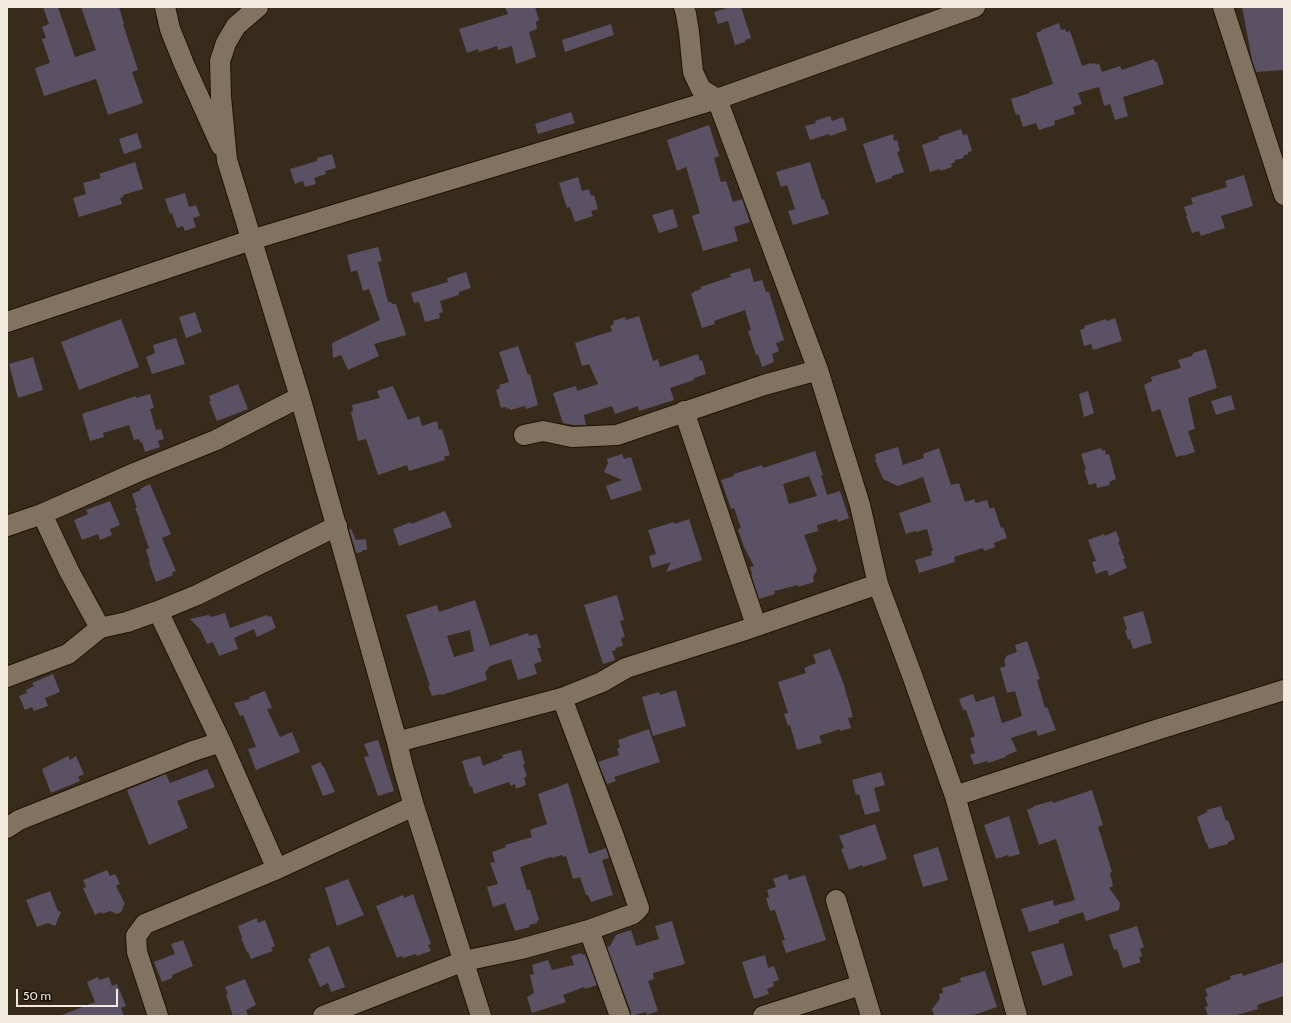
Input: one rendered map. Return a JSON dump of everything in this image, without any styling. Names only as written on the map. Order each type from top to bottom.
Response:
[{"type":"street","points":[[165,7],[170,29],[184,64],[227,160],[300,397],[414,806],[481,1016]]},
{"type":"street","points":[[227,160],[221,97],[220,61],[226,43],[236,26],[258,7]]},
{"type":"street","points":[[684,7],[689,32],[693,72],[701,89],[717,99],[818,370],[860,505],[878,584],[955,796],[1017,1016]]},
{"type":"street","points":[[7,322],[252,240],[717,99],[975,7]]},
{"type":"street","points":[[1223,7],[1284,195]]},
{"type":"street","points":[[524,435],[543,431],[572,437],[617,435],[764,385],[818,370]]},
{"type":"street","points":[[7,526],[42,514],[137,472],[216,440],[300,397]]},
{"type":"street","points":[[684,412],[756,625]]},
{"type":"street","points":[[42,514],[69,571],[100,628]]},
{"type":"street","points":[[7,677],[68,654],[100,628],[127,622],[196,595],[337,526]]},
{"type":"street","points":[[397,742],[562,698],[602,682],[626,668],[878,584]]},
{"type":"street","points":[[158,611],[221,742],[277,869]]},
{"type":"street","points":[[955,796],[1284,690]]},
{"type":"street","points":[[323,1016],[464,961],[521,949],[589,930],[633,914],[639,908],[562,698]]},
{"type":"street","points":[[7,828],[19,820],[193,751],[221,742]]},
{"type":"street","points":[[158,1016],[136,952],[136,936],[144,924],[277,869],[414,806]]},
{"type":"street","points":[[836,900],[871,1016]]},
{"type":"street","points":[[589,930],[620,1016]]},
{"type":"street","points":[[763,1016],[861,985]]},
{"type":"building","points":[[43,7],[58,7],[75,57],[96,50],[81,7],[119,7],[138,70],[132,72],[143,103],[108,115],[96,79],[44,96],[35,68],[50,63],[42,39],[46,38],[42,27],[49,24]]},
{"type":"building","points":[[505,7],[535,7],[539,20],[536,22],[537,29],[529,32],[536,57],[516,64],[512,46],[498,50],[497,46],[479,52],[478,49],[467,53],[459,29],[508,14]]},
{"type":"building","points":[[730,7],[741,7],[751,38],[745,40],[745,42],[735,45],[728,21],[718,24],[714,12]]},
{"type":"building","points":[[1242,7],[1284,7],[1284,70],[1256,72],[1252,60]]},
{"type":"building","points":[[1059,23],[1061,30],[1065,29],[1066,32],[1070,31],[1082,66],[1091,63],[1095,63],[1096,65],[1099,63],[1102,72],[1120,66],[1122,70],[1154,59],[1155,62],[1157,62],[1164,84],[1123,97],[1128,116],[1115,120],[1110,104],[1104,106],[1099,87],[1078,93],[1082,104],[1073,107],[1075,114],[1054,121],[1055,125],[1039,130],[1036,123],[1023,127],[1019,114],[1016,115],[1011,99],[1053,84],[1036,33]]},
{"type":"building","points":[[611,24],[614,35],[565,52],[562,40]]},
{"type":"building","points":[[571,112],[575,123],[538,134],[535,124]]},
{"type":"building","points":[[830,116],[832,121],[843,117],[847,130],[830,136],[829,134],[810,140],[805,126],[816,123],[815,121]]},
{"type":"building","points":[[709,125],[719,156],[714,158],[721,182],[726,181],[733,202],[742,199],[750,222],[734,227],[738,241],[703,251],[692,216],[700,213],[686,167],[677,171],[667,140]]},
{"type":"building","points":[[961,129],[963,135],[967,134],[972,151],[963,156],[964,158],[955,160],[955,162],[951,164],[952,167],[940,171],[940,169],[930,172],[922,145],[939,139],[938,137]]},
{"type":"building","points":[[137,133],[142,148],[124,154],[119,139]]},
{"type":"building","points":[[893,134],[894,141],[897,140],[900,151],[897,152],[904,172],[876,183],[863,144]]},
{"type":"building","points":[[332,154],[336,168],[325,171],[326,174],[314,178],[316,184],[305,187],[303,181],[295,184],[290,169],[317,161],[317,158]]},
{"type":"building","points":[[135,162],[143,189],[123,195],[123,197],[120,198],[122,204],[79,217],[73,198],[86,194],[83,183],[101,178],[99,174]]},
{"type":"building","points":[[810,162],[822,200],[824,199],[829,214],[793,225],[788,211],[795,209],[787,185],[781,187],[776,172]]},
{"type":"building","points":[[1244,175],[1253,206],[1221,216],[1225,228],[1201,236],[1199,231],[1192,233],[1184,207],[1193,204],[1191,198],[1227,187],[1225,181]]},
{"type":"building","points":[[578,177],[582,191],[589,189],[591,196],[594,195],[598,209],[591,211],[593,216],[575,222],[570,207],[567,208],[559,183]]},
{"type":"building","points":[[185,193],[189,207],[196,205],[200,216],[193,218],[196,227],[185,231],[183,226],[177,228],[165,199]]},
{"type":"building","points":[[673,209],[678,227],[659,233],[652,215]]},
{"type":"building","points":[[378,247],[382,261],[378,262],[388,302],[396,304],[406,335],[374,344],[379,356],[348,370],[341,355],[333,358],[332,343],[380,320],[369,289],[363,291],[357,270],[351,272],[347,255]]},
{"type":"building","points":[[750,268],[754,282],[762,280],[766,292],[769,292],[784,340],[776,343],[779,351],[772,354],[774,362],[762,367],[758,354],[756,355],[748,331],[751,330],[745,310],[714,321],[715,324],[702,328],[691,294],[701,289],[700,287],[731,277],[730,274]]},
{"type":"building","points":[[466,272],[471,288],[459,292],[459,295],[440,301],[443,312],[439,313],[440,318],[425,322],[419,302],[414,303],[411,293],[448,282],[447,278]]},
{"type":"building","points":[[195,312],[202,332],[186,338],[179,317]]},
{"type":"building","points":[[639,316],[653,361],[658,359],[660,367],[698,354],[700,361],[702,360],[706,374],[694,378],[694,380],[670,388],[674,400],[639,411],[638,406],[615,414],[612,406],[584,415],[586,425],[563,423],[553,393],[576,386],[577,391],[598,384],[589,364],[582,366],[575,343],[612,331],[610,326],[614,324],[613,321],[625,317],[626,320]]},
{"type":"building","points":[[1115,318],[1122,341],[1093,350],[1091,344],[1084,346],[1080,330],[1085,328],[1084,326],[1106,319],[1107,321]]},
{"type":"building","points":[[121,319],[139,367],[79,390],[61,342]]},
{"type":"building","points":[[176,338],[185,364],[152,374],[146,357],[155,353],[153,345]]},
{"type":"building","points":[[518,346],[528,375],[530,374],[538,405],[526,409],[525,406],[510,410],[509,408],[506,409],[506,407],[501,408],[496,390],[500,388],[499,385],[509,382],[499,352]]},
{"type":"building","points":[[1206,349],[1217,388],[1188,398],[1195,429],[1188,431],[1195,452],[1176,457],[1160,409],[1152,412],[1144,385],[1152,381],[1151,377],[1181,368],[1178,360],[1192,356],[1193,353]]},
{"type":"building","points":[[33,357],[43,390],[18,398],[9,364]]},
{"type":"building","points":[[238,384],[248,409],[217,421],[209,401],[211,401],[209,396]]},
{"type":"building","points":[[393,386],[408,420],[419,416],[422,426],[437,421],[439,430],[442,429],[450,455],[444,457],[445,460],[409,471],[407,465],[378,475],[366,439],[358,441],[351,412],[353,411],[352,405],[380,398],[377,391]]},
{"type":"building","points":[[1088,391],[1094,413],[1084,417],[1079,394]]},
{"type":"building","points":[[150,394],[154,408],[150,409],[156,430],[161,429],[164,439],[158,441],[160,447],[145,452],[142,442],[141,443],[139,439],[134,440],[129,425],[103,433],[104,437],[90,441],[82,414],[136,396],[136,398]]},
{"type":"building","points":[[1231,395],[1235,409],[1216,415],[1211,401]]},
{"type":"building","points":[[898,447],[903,465],[924,458],[923,454],[939,448],[951,485],[959,483],[965,502],[974,499],[976,503],[987,500],[990,509],[994,507],[1001,528],[1003,527],[1007,538],[994,543],[995,547],[984,551],[983,548],[954,557],[955,562],[919,573],[915,560],[932,555],[931,551],[933,551],[927,529],[906,534],[899,513],[931,502],[923,477],[898,486],[883,479],[875,460],[875,454]]},
{"type":"building","points":[[1101,448],[1102,451],[1105,450],[1106,455],[1109,454],[1116,479],[1109,482],[1110,485],[1097,488],[1096,483],[1089,485],[1081,454]]},
{"type":"building","points":[[815,451],[823,475],[821,475],[827,495],[840,491],[849,518],[838,522],[837,519],[817,525],[818,531],[804,535],[817,570],[813,577],[814,582],[798,587],[798,585],[774,591],[775,594],[759,599],[751,574],[750,567],[754,566],[744,547],[738,529],[741,528],[734,508],[731,509],[721,480],[762,465],[763,468]],"holes":[[[809,476],[817,496],[789,504],[783,484]]]},
{"type":"building","points":[[622,454],[624,459],[631,457],[642,490],[611,500],[606,486],[622,480],[604,472],[608,463],[607,459]]},
{"type":"building","points":[[150,484],[171,534],[162,538],[176,571],[172,572],[173,575],[156,582],[146,550],[149,548],[135,508],[137,508],[132,494]]},
{"type":"building","points":[[110,501],[120,525],[110,529],[112,535],[100,540],[98,534],[82,540],[74,520],[88,514],[86,510]]},
{"type":"building","points":[[445,511],[452,527],[399,546],[393,529]]},
{"type":"building","points":[[689,519],[702,560],[666,572],[671,562],[652,568],[649,556],[656,554],[648,530],[674,522],[675,524]]},
{"type":"building","points":[[349,529],[351,529],[356,540],[366,539],[367,550],[362,550],[362,552],[356,553]]},
{"type":"building","points":[[1116,531],[1120,541],[1118,542],[1125,559],[1123,559],[1127,568],[1109,576],[1107,570],[1096,574],[1092,562],[1096,561],[1088,540],[1104,534],[1105,536]]},
{"type":"building","points":[[617,595],[624,620],[620,621],[625,637],[621,638],[623,646],[615,648],[616,650],[612,651],[615,660],[603,664],[584,605]]},
{"type":"building","points":[[475,600],[490,646],[528,633],[529,636],[537,634],[541,648],[537,648],[542,661],[534,664],[537,674],[518,680],[511,659],[490,666],[485,673],[487,680],[442,695],[432,696],[406,615],[437,605],[439,612]],"holes":[[[470,630],[474,651],[454,657],[447,636]]]},
{"type":"building","points":[[1143,611],[1152,643],[1133,649],[1130,639],[1128,640],[1125,630],[1127,629],[1123,617]]},
{"type":"building","points":[[225,613],[230,628],[267,615],[268,617],[271,616],[276,628],[257,637],[254,629],[234,638],[238,649],[219,656],[213,642],[207,644],[200,629],[190,619],[208,615],[212,617]]},
{"type":"building","points":[[1027,641],[1040,679],[1037,680],[1045,708],[1047,707],[1056,730],[1038,736],[1036,730],[1011,738],[1017,751],[1005,756],[1006,757],[988,763],[987,761],[974,765],[970,755],[975,753],[970,738],[975,736],[966,710],[963,710],[959,699],[973,694],[976,702],[994,696],[1002,723],[1022,716],[1015,691],[1007,693],[1000,668],[1006,666],[1004,660],[1006,656],[1017,652],[1015,645]]},
{"type":"building","points":[[830,649],[843,682],[853,717],[848,718],[851,728],[840,731],[840,729],[819,736],[822,743],[797,750],[790,725],[788,726],[784,714],[788,713],[778,682],[806,673],[804,668],[816,663],[813,655]]},
{"type":"building","points":[[53,674],[60,692],[45,698],[48,706],[34,711],[32,707],[25,710],[19,696],[27,693],[26,690],[34,686],[32,683]]},
{"type":"building","points":[[676,690],[686,726],[653,736],[642,697],[659,692],[660,695]]},
{"type":"building","points":[[265,691],[272,708],[267,709],[280,737],[292,732],[300,752],[256,770],[248,749],[256,747],[243,715],[240,716],[234,703],[250,699],[249,697]]},
{"type":"building","points":[[649,729],[660,762],[614,777],[616,781],[607,784],[598,762],[619,755],[617,749],[620,747],[618,740]]},
{"type":"building","points":[[378,740],[394,791],[378,796],[364,757],[369,756],[364,744]]},
{"type":"building","points":[[521,750],[525,764],[523,765],[527,776],[524,778],[526,785],[516,789],[515,784],[511,786],[509,782],[474,794],[472,786],[470,787],[462,761],[480,756],[483,766],[503,758],[502,755]]},
{"type":"building","points":[[68,756],[70,760],[76,756],[84,774],[78,777],[80,781],[51,793],[42,769]]},
{"type":"building","points":[[321,762],[335,792],[323,796],[311,766]]},
{"type":"building","points":[[207,769],[215,787],[177,801],[188,828],[149,845],[127,790],[166,774],[170,783]]},
{"type":"building","points":[[881,772],[885,785],[874,788],[880,811],[865,815],[859,794],[856,795],[852,780]]},
{"type":"building","points":[[568,783],[589,854],[606,848],[609,858],[602,860],[613,895],[591,902],[588,895],[586,895],[580,877],[573,879],[566,856],[563,857],[562,855],[551,857],[520,867],[527,890],[530,890],[539,920],[537,923],[529,925],[530,927],[515,931],[505,903],[493,907],[487,887],[498,884],[490,863],[495,862],[492,852],[506,847],[505,845],[532,837],[530,830],[547,824],[538,794]]},
{"type":"building","points":[[1092,790],[1103,825],[1098,827],[1112,872],[1110,873],[1113,886],[1109,888],[1120,903],[1119,910],[1086,921],[1083,912],[1059,920],[1059,923],[1029,932],[1021,909],[1053,900],[1054,906],[1075,900],[1056,839],[1039,845],[1027,810],[1034,806],[1052,801],[1053,803]]},
{"type":"building","points":[[1221,806],[1226,821],[1228,820],[1235,839],[1228,842],[1228,844],[1209,849],[1197,817],[1207,812],[1207,810]]},
{"type":"building","points":[[1009,816],[1020,854],[1009,857],[1008,855],[996,859],[984,825]]},
{"type":"building","points":[[875,824],[887,859],[849,870],[841,849],[844,848],[839,836]]},
{"type":"building","points":[[938,847],[948,880],[923,887],[913,855]]},
{"type":"building","points":[[107,870],[110,876],[115,874],[120,884],[116,886],[125,904],[121,912],[117,914],[110,911],[102,914],[101,912],[95,915],[83,888],[86,887],[83,880]]},
{"type":"building","points":[[787,874],[789,880],[805,875],[826,940],[786,953],[782,941],[785,940],[775,910],[770,911],[766,898],[769,897],[767,890],[776,887],[773,879]]},
{"type":"building","points":[[348,879],[364,915],[337,926],[325,888]]},
{"type":"building","points":[[50,891],[58,911],[61,912],[55,926],[48,923],[37,927],[26,900]]},
{"type":"building","points":[[413,894],[431,944],[428,945],[431,951],[417,956],[416,954],[403,958],[402,956],[397,958],[376,906],[403,895],[404,898]]},
{"type":"building","points":[[257,918],[258,923],[265,920],[275,946],[271,948],[273,951],[251,959],[241,938],[238,926]]},
{"type":"building","points":[[672,921],[685,964],[653,973],[654,979],[648,981],[658,1011],[647,1015],[646,1012],[631,1016],[631,1012],[607,947],[610,946],[616,935],[631,930],[636,946],[659,939],[655,926]]},
{"type":"building","points":[[1137,926],[1144,947],[1140,949],[1142,956],[1139,958],[1141,962],[1123,968],[1117,949],[1114,950],[1109,935]]},
{"type":"building","points":[[183,940],[193,966],[172,975],[172,978],[162,982],[154,962],[175,954],[171,944]]},
{"type":"building","points":[[1063,943],[1073,975],[1043,986],[1031,952]]},
{"type":"building","points":[[329,946],[345,987],[331,992],[328,983],[320,987],[308,959],[311,958],[310,954]]},
{"type":"building","points":[[582,953],[582,955],[585,954],[597,985],[585,989],[584,987],[563,995],[566,1002],[532,1013],[527,997],[534,993],[530,975],[534,974],[532,965],[548,960],[552,970],[574,965],[571,956]]},
{"type":"building","points":[[765,955],[768,968],[774,966],[779,980],[773,982],[774,986],[767,989],[769,994],[754,999],[742,962]]},
{"type":"building","points":[[1284,962],[1284,996],[1257,1005],[1258,1009],[1233,1016],[1208,1016],[1205,1007],[1208,1006],[1205,997],[1208,996],[1205,989],[1231,979],[1230,976],[1242,973],[1243,976]]},
{"type":"building","points":[[985,971],[997,1007],[971,1016],[934,1016],[932,1009],[940,999],[939,994],[943,993],[942,988],[961,982],[960,978]]},
{"type":"building","points":[[98,977],[99,980],[109,977],[112,986],[117,984],[126,1006],[121,1008],[124,1016],[62,1016],[95,1002],[87,982]]},
{"type":"building","points":[[245,979],[256,1005],[246,1010],[248,1016],[233,1016],[225,987]]}]
